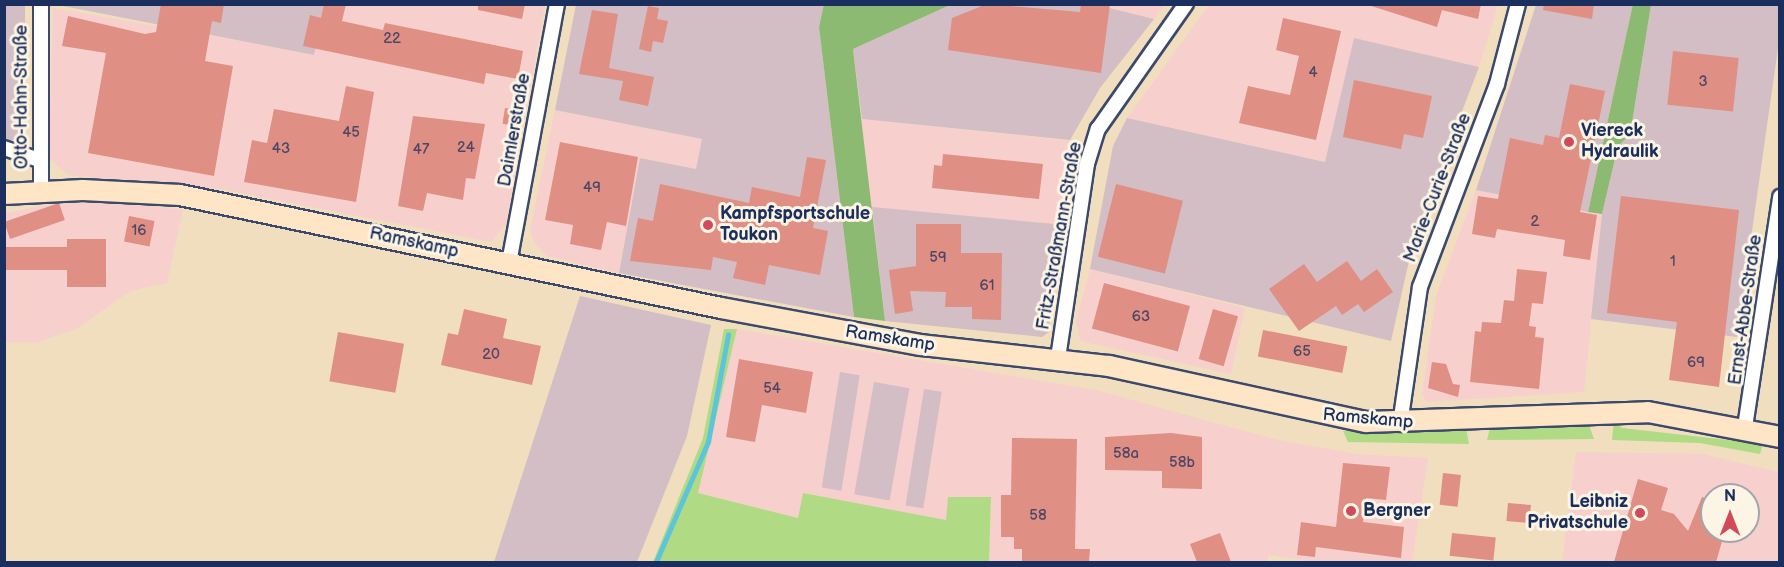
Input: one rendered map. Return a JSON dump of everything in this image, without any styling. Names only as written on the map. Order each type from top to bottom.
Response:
[{"type":"street","name":"Otto-Hahn-Straße","points":[[41,4],[38,160],[41,190]]},
{"type":"street","name":"Daimlerstraße","points":[[509,263],[557,4]]},
{"type":"street","name":"Fritz-Straßmann-Straße","points":[[1058,358],[1095,137],[1186,4]]},
{"type":"street","name":"Marie-Curie-Straße","points":[[1400,424],[1420,287],[1497,84],[1518,4]]},
{"type":"street","points":[[4,148],[38,160]]},
{"type":"street","name":"Ramskamp","points":[[4,194],[41,190],[180,195],[871,337],[1058,358],[1324,416],[1400,424],[1622,411],[1745,427],[1779,437]]},
{"type":"street","name":"Ernst-Abbe-Straße","points":[[1745,427],[1779,197]]},
{"type":"shaded area","points":[[53,4],[324,5],[314,55]]},
{"type":"shaded area","points":[[5,5],[25,5],[25,140],[5,140]]},
{"type":"shaded area","points":[[324,5],[545,5],[506,224],[491,242],[220,189],[68,175],[49,158],[53,8],[253,43]]},
{"type":"shaded area","points":[[576,5],[824,5],[819,27],[854,317],[619,273],[640,158],[696,169],[702,139],[555,110]]},
{"type":"shaded area","points":[[950,5],[1097,5],[1154,19],[1100,88],[1070,140],[862,119],[853,49]]},
{"type":"shaded area","points":[[1097,5],[1164,5],[1154,19]]},
{"type":"shaded area","points":[[1209,5],[1498,5],[1479,67],[1354,39],[1326,162],[1127,118]]},
{"type":"shaded area","points":[[1536,5],[1633,5],[1588,212],[1476,190]]},
{"type":"shaded area","points":[[1651,5],[1779,5],[1779,41],[1737,337],[1591,319],[1602,214],[1618,146],[1630,135]]},
{"type":"shaded area","points":[[1354,38],[1479,67],[1415,234],[1391,341],[1090,269],[1113,146],[1127,118],[1325,162]]},
{"type":"shaded area","points":[[555,110],[702,139],[696,169],[640,158],[619,273],[547,256],[534,243],[530,229]]},
{"type":"shaded area","points":[[862,119],[1070,141],[1061,229],[853,208]]},
{"type":"shaded area","points":[[1476,190],[1602,214],[1584,392],[1427,402],[1422,395],[1436,296]]},
{"type":"shaded area","points":[[124,202],[183,210],[167,283],[130,291],[78,328],[36,343],[5,342],[5,213],[59,203]]},
{"type":"shaded area","points":[[872,207],[1055,224],[1049,332],[1042,337],[885,321]]},
{"type":"shaded area","points":[[1090,269],[1245,308],[1231,374],[1080,341],[1076,322]]},
{"type":"shaded area","points":[[580,296],[711,325],[687,436],[637,562],[494,562]]},
{"type":"shaded area","points":[[737,329],[1096,390],[1274,439],[1356,454],[1428,458],[1412,562],[1315,562],[1268,555],[1268,562],[989,562],[991,498],[946,520],[803,493],[798,518],[697,493]]},
{"type":"shaded area","points":[[840,372],[860,375],[841,491],[822,488]]},
{"type":"shaded area","points":[[874,382],[909,388],[890,501],[854,494]]},
{"type":"shaded area","points":[[924,389],[942,392],[923,508],[906,506]]},
{"type":"shaded area","name":"Leibniz Privatschule","points":[[1576,452],[1702,454],[1779,472],[1779,562],[1562,562]]},
{"type":"green space","points":[[824,4],[950,5],[853,49],[885,321],[854,317],[819,27]]},
{"type":"green space","points":[[1633,4],[1651,5],[1630,135],[1618,146],[1602,214],[1588,212]]},
{"type":"green space","points":[[724,329],[737,329],[698,493],[798,518],[803,493],[946,520],[948,497],[991,497],[989,562],[653,562],[703,438]]},
{"type":"green space","points":[[1614,421],[1622,428],[1763,444],[1760,454],[1700,443],[1612,440]]},
{"type":"green space","points":[[1589,425],[1594,439],[1487,440],[1490,428]]},
{"type":"green space","points":[[1466,428],[1469,444],[1348,442],[1343,431]]},
{"type":"building","points":[[161,4],[224,4],[221,23],[212,21],[205,61],[233,66],[214,176],[88,153],[106,53],[62,46],[68,16],[145,34],[156,32]]},
{"type":"building","points":[[324,4],[346,4],[342,21],[383,30],[385,23],[523,51],[518,79],[486,73],[484,84],[303,46],[310,15],[321,18]]},
{"type":"building","points":[[478,4],[525,4],[522,19],[478,10]]},
{"type":"building","points":[[987,4],[1080,12],[1081,4],[1110,4],[1101,73],[948,50],[952,18]]},
{"type":"building","points":[[1365,4],[1481,4],[1478,19],[1442,10],[1437,27]]},
{"type":"building","points":[[1544,4],[1594,4],[1592,19],[1543,10]]},
{"type":"building","points":[[648,6],[659,8],[657,19],[668,21],[663,43],[653,41],[651,52],[639,49]]},
{"type":"building","points":[[592,10],[618,14],[609,68],[654,77],[648,106],[619,100],[623,81],[579,74]]},
{"type":"building","points":[[1283,18],[1341,31],[1316,140],[1239,123],[1248,86],[1290,95],[1299,56],[1276,50]]},
{"type":"building","points":[[1673,51],[1739,58],[1733,112],[1667,105]]},
{"type":"building","points":[[1354,80],[1432,96],[1423,138],[1404,134],[1401,149],[1343,137]]},
{"type":"building","points":[[1570,84],[1605,91],[1580,212],[1597,215],[1590,260],[1563,256],[1565,240],[1497,229],[1495,238],[1472,234],[1478,196],[1498,199],[1510,138],[1543,145],[1545,135],[1559,138]]},
{"type":"building","points":[[346,86],[374,92],[356,202],[244,182],[252,140],[267,143],[274,109],[339,121]]},
{"type":"building","points":[[505,108],[518,110],[515,126],[502,124]]},
{"type":"building","points":[[413,116],[485,124],[475,179],[466,178],[463,200],[427,193],[423,211],[398,206]]},
{"type":"building","points":[[560,142],[638,157],[626,226],[607,222],[601,250],[570,244],[573,225],[545,220]]},
{"type":"building","points":[[943,154],[1043,164],[1039,199],[932,188],[934,165],[942,166]]},
{"type":"building","points":[[807,157],[826,160],[813,228],[828,231],[820,275],[769,265],[765,285],[733,278],[737,262],[713,257],[711,270],[630,261],[638,218],[653,221],[660,184],[749,203],[752,187],[800,197]]},
{"type":"building","points":[[1116,184],[1183,201],[1165,273],[1098,257]]},
{"type":"building","points":[[1621,196],[1739,210],[1719,387],[1669,380],[1677,322],[1607,313]]},
{"type":"building","points":[[59,203],[65,220],[10,239],[4,222]]},
{"type":"building","points":[[129,216],[155,221],[150,246],[124,242]]},
{"type":"building","points":[[916,224],[961,224],[961,253],[1002,253],[1001,320],[972,319],[972,307],[945,307],[946,292],[910,291],[913,311],[895,314],[889,270],[916,266]]},
{"type":"building","points":[[67,239],[106,239],[106,287],[67,287],[67,270],[6,270],[6,247],[67,247]]},
{"type":"building","points":[[1347,261],[1361,281],[1377,269],[1393,292],[1364,312],[1358,304],[1342,315],[1336,306],[1299,331],[1269,289],[1304,264],[1317,282]]},
{"type":"building","points":[[1517,269],[1547,272],[1543,304],[1532,303],[1529,326],[1536,327],[1535,337],[1544,338],[1539,389],[1470,382],[1475,331],[1481,332],[1482,322],[1501,323],[1504,300],[1514,301]]},
{"type":"building","points":[[1104,283],[1190,306],[1178,351],[1092,328]]},
{"type":"building","points":[[464,309],[507,319],[503,338],[541,346],[532,385],[441,365],[448,333],[458,335]]},
{"type":"building","points":[[1213,309],[1238,316],[1224,366],[1199,359]]},
{"type":"building","points":[[1263,330],[1347,346],[1342,373],[1258,357]]},
{"type":"building","points":[[338,332],[404,344],[395,393],[329,381]]},
{"type":"building","points":[[739,359],[813,372],[806,413],[762,405],[755,442],[726,437]]},
{"type":"building","points":[[1432,362],[1446,364],[1453,384],[1460,385],[1458,397],[1428,388]]},
{"type":"building","points":[[1171,433],[1202,437],[1202,489],[1162,488],[1162,471],[1105,470],[1105,437]]},
{"type":"building","points":[[1012,438],[1077,439],[1075,549],[1090,549],[1089,562],[1022,562],[1022,549],[1014,549],[1014,537],[1001,537],[1001,495],[1011,495]]},
{"type":"building","name":"Bergner","points":[[1343,463],[1390,467],[1386,500],[1366,498],[1363,522],[1404,527],[1401,558],[1316,547],[1315,557],[1297,555],[1301,522],[1336,527]]},
{"type":"building","points":[[1443,473],[1461,475],[1458,507],[1440,505]]},
{"type":"building","points":[[1638,479],[1668,488],[1661,510],[1674,514],[1688,531],[1700,502],[1700,543],[1722,543],[1716,562],[1614,562]]},
{"type":"building","points":[[1508,503],[1531,505],[1529,523],[1506,521]]},
{"type":"building","points":[[1220,533],[1231,562],[1197,562],[1190,544]]},
{"type":"building","points":[[1452,533],[1496,538],[1493,560],[1450,556]]},
{"type":"waterway","points":[[656,562],[708,442],[728,335]]},
{"type":"place","name":"Viereck Hydraulik","points":[[1569,142]]},
{"type":"place","name":"Kampfsportschule Toukon","points":[[708,225]]},
{"type":"place","name":"Bergner","points":[[1351,511]]},
{"type":"place","name":"Leibniz Privatschule","points":[[1640,513]]}]
